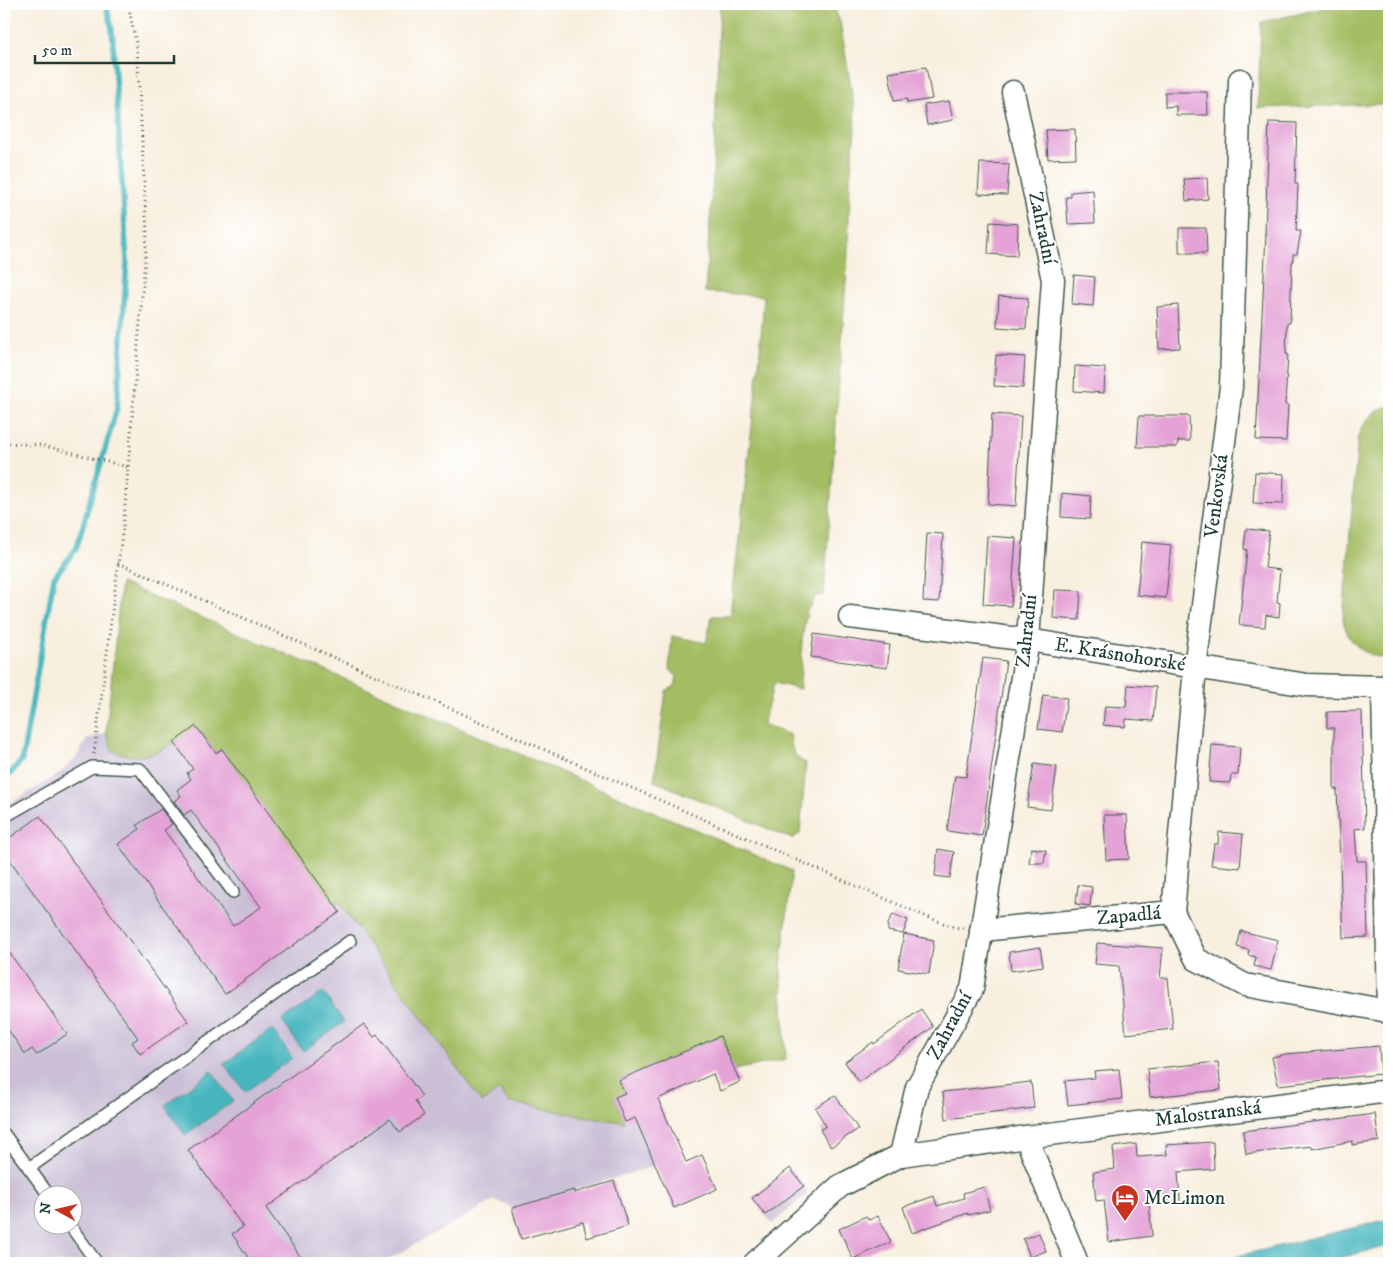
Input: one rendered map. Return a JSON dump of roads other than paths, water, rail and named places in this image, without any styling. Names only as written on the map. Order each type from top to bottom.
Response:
[{"type":"street","name":"Venkovská","points":[[1173,912],[1195,668],[1230,387],[1240,80]]},
{"type":"street","name":"Zahradní","points":[[901,1155],[917,1087],[972,989],[1028,640],[1053,280],[1012,92]]},
{"type":"street","name":"E. Krásnohorské","points":[[850,617],[1028,640],[1307,685],[1386,685]]},
{"type":"street","points":[[1386,685],[1389,1012]]},
{"type":"street","name":"Zapadlá","points":[[981,930],[1173,912],[1196,959],[1245,985],[1389,1012]]},
{"type":"street","name":"Malostranská","points":[[755,1263],[840,1186],[901,1155],[1389,1091]]},
{"type":"street","points":[[1026,1138],[1077,1263]]},
{"type":"lane","points":[[4,817],[92,767],[140,769],[233,892]]},
{"type":"lane","points":[[29,1168],[350,941]]},
{"type":"lane","points":[[4,1134],[41,1184]]},
{"type":"lane","points":[[76,1234],[97,1263]]},
{"type":"water","points":[[323,992],[344,1022],[303,1051],[282,1021]]},
{"type":"water","points":[[272,1029],[292,1058],[245,1092],[224,1064]]},
{"type":"water","points":[[212,1071],[233,1101],[185,1135],[165,1105]]},
{"type":"water","points":[[1389,1219],[1389,1246],[1319,1263],[1209,1263]]},
{"type":"waterway","points":[[4,781],[22,760],[54,577],[76,549],[117,408],[127,261],[112,29],[106,4]]},
{"type":"place","name":"McLimon","points":[[1125,1222]]}]
